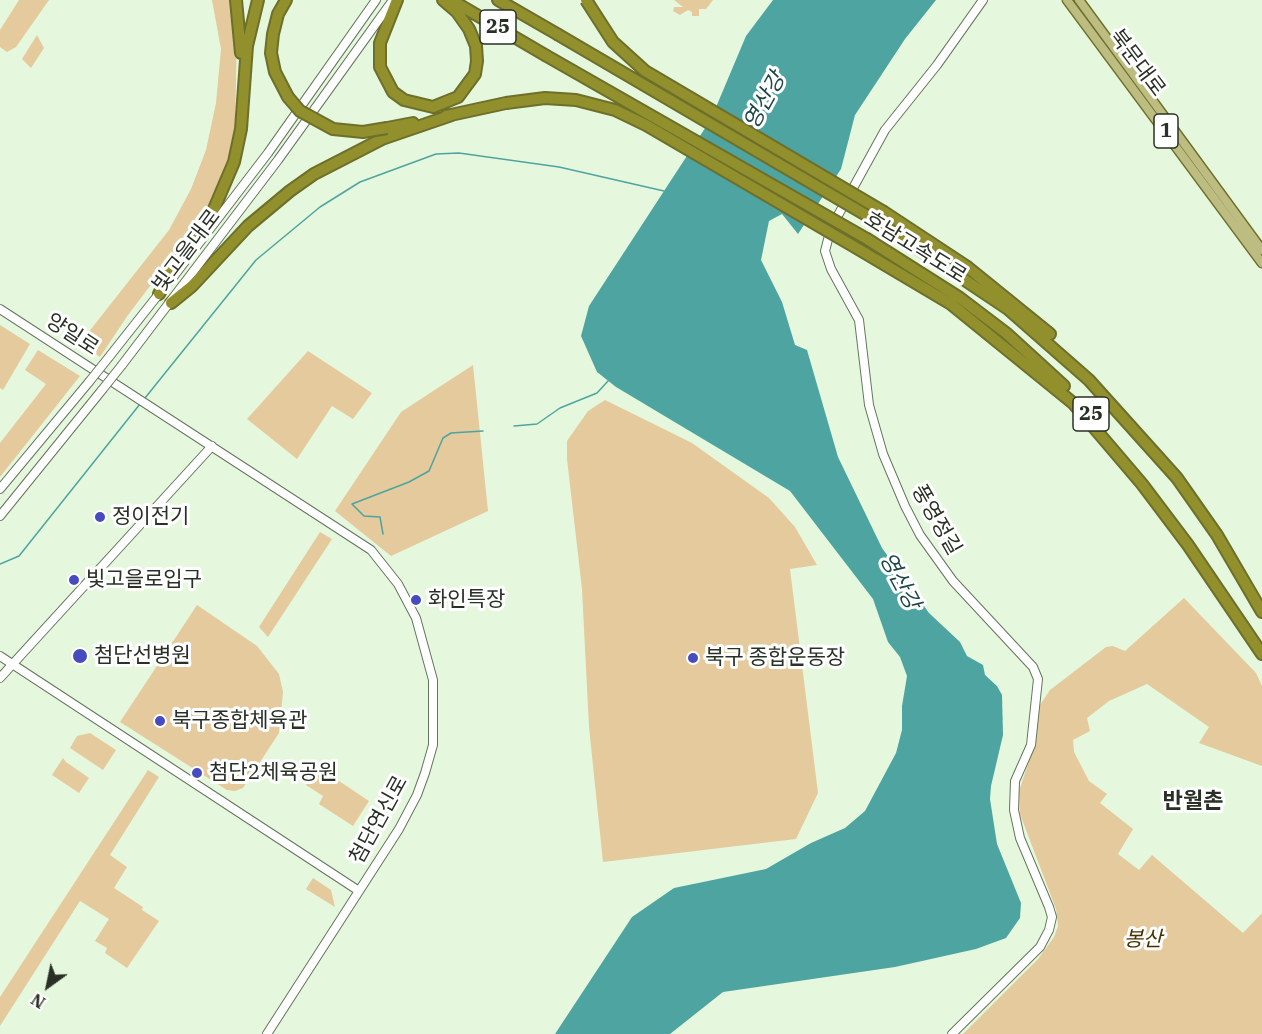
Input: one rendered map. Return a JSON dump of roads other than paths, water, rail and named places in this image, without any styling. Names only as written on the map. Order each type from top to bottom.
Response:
[{"type":"highway","points":[[236,0],[243,90]]},
{"type":"highway","points":[[159,294],[170,272],[211,216],[222,193],[236,151],[247,46],[258,0]]},
{"type":"highway","points":[[286,0],[275,24],[271,53],[275,72],[288,97],[300,111],[333,129],[363,132],[506,103],[545,98],[576,100],[615,110],[646,125],[951,304],[1073,403],[1142,484],[1188,545],[1262,654]]},
{"type":"highway","points":[[395,0],[380,43],[380,67],[393,92],[404,100],[433,107],[458,97],[475,74],[477,61],[476,46],[469,28],[457,12],[443,0]]},
{"type":"highway","name":"호남고속도로","points":[[451,0],[867,239],[960,298],[1029,354],[1074,395],[1122,449],[1190,536],[1262,642]]},
{"type":"highway","name":"호남고속도로","points":[[498,0],[878,222],[961,275],[1039,334],[1114,406],[1177,478],[1217,535],[1262,612]]},
{"type":"highway","points":[[586,0],[613,42],[645,71],[884,212],[966,266],[1027,313],[1122,405],[1177,478]]},
{"type":"highway","points":[[171,303],[192,286],[248,226],[306,180],[365,147],[452,115]]},
{"type":"main road","name":"북문대로","points":[[1067,0],[1262,263]]},
{"type":"main road","name":"북문대로","points":[[1079,0],[1262,250]]},
{"type":"street","name":"빛고을대로","points":[[0,489],[109,357],[268,153],[376,0]]},
{"type":"street","name":"빛고을대로","points":[[0,516],[171,303],[395,0]]},
{"type":"street","name":"풍영정길","points":[[952,1034],[1040,947],[1050,930],[1052,917],[1049,907],[1020,838],[1014,810],[1016,782],[1030,745],[1038,679],[1033,667],[953,581],[920,535],[905,506],[883,453],[868,405],[859,320],[831,269],[825,250],[831,228],[885,130],[983,0]]},
{"type":"street","name":"양일로","points":[[0,309],[125,391]]},
{"type":"street","name":"첨단연신로","points":[[125,391],[371,549],[398,584],[416,618],[433,680],[433,745],[417,795],[359,891],[267,1034]]},
{"type":"street","points":[[0,678],[123,547],[212,446]]},
{"type":"street","points":[[0,656],[359,891]]},
{"type":"water","name":"영산강","points":[[773,0],[936,0],[905,39],[855,115],[841,169],[798,234],[782,214],[769,221],[761,260],[782,302],[795,345],[807,350],[838,457],[882,548],[929,613],[960,642],[967,656],[983,665],[985,675],[997,686],[1002,695],[1003,735],[990,799],[997,844],[1021,903],[1020,918],[1006,938],[976,949],[895,967],[723,992],[670,1034],[555,1034],[632,917],[674,888],[766,869],[811,843],[845,828],[865,811],[896,753],[902,730],[902,706],[907,676],[900,657],[888,642],[873,599],[790,491],[616,387],[597,372],[581,336],[589,306],[711,119],[746,36]]},
{"type":"waterway","points":[[145,398],[256,260],[320,207],[360,182],[436,154],[459,153],[559,167],[664,191]]},
{"type":"waterway","points":[[514,426],[537,424],[560,408],[597,393],[608,381]]},
{"type":"waterway","points":[[0,564],[19,556],[140,404]]},
{"type":"waterway","points":[[383,534],[380,517],[364,516],[352,504],[409,482],[429,471],[443,438],[451,433],[483,431]]},
{"type":"place","name":"정이전기","points":[[100,517]]},
{"type":"place","name":"빛고을로입구","points":[[74,580]]},
{"type":"place","name":"화인특장","points":[[416,600]]},
{"type":"place","name":"첨단선병원","points":[[80,656]]},
{"type":"place","name":"북구 종합운동장","points":[[693,658]]},
{"type":"place","name":"북구종합체육관","points":[[160,721]]},
{"type":"place","name":"첨단2체육공원","points":[[197,773]]},
{"type":"district","name":"반월촌","points":[[1193,802]]},
{"type":"park label","name":"봉산","points":[[1143,940]]}]
